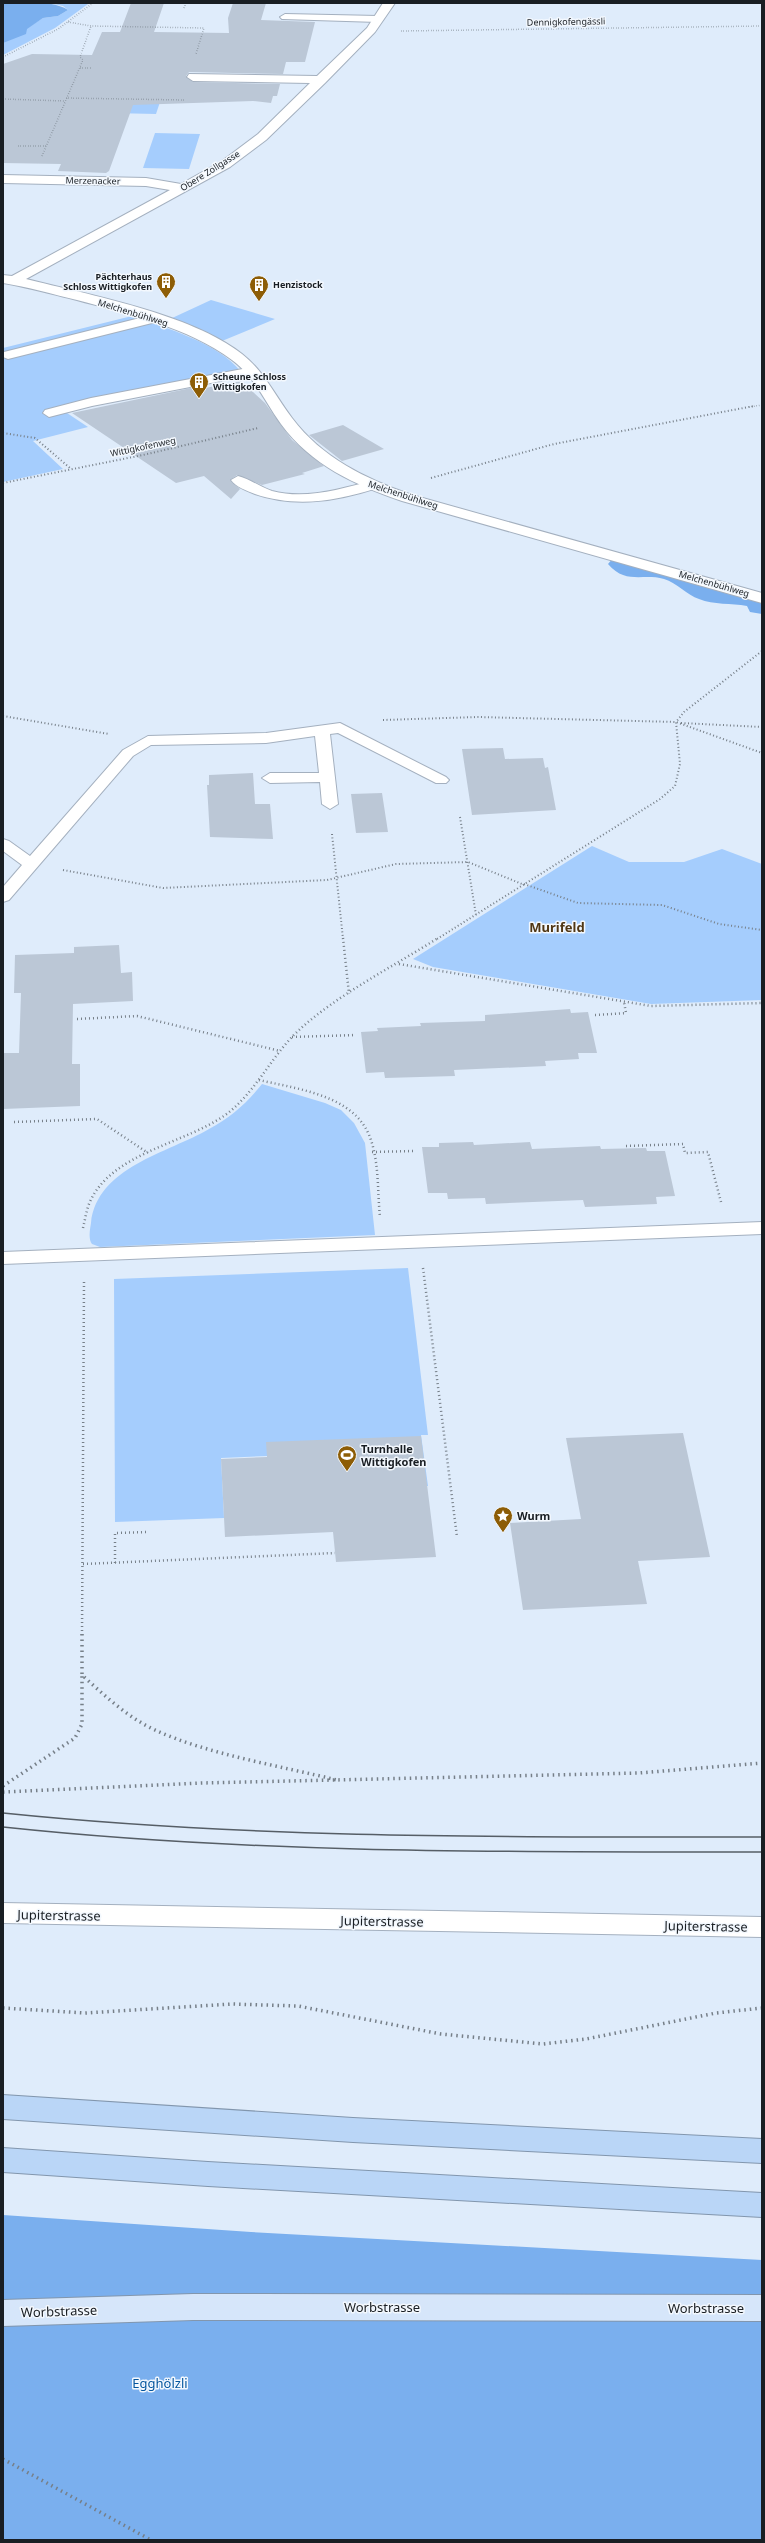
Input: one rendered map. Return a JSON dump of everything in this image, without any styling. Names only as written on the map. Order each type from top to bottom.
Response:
[{"type":"highway","points":[[3,2107],[353,2130],[762,2152]]},
{"type":"highway","points":[[3,2160],[240,2176],[762,2205]]},
{"type":"main road","name":"Worbstrasse","points":[[3,2313],[193,2307],[762,2308]]},
{"type":"street","name":"Obere Zollgasse","points":[[9,280],[226,164],[262,137],[321,80],[371,30],[389,3]]},
{"type":"street","points":[[194,77],[321,80]]},
{"type":"street","name":"Merzenacker","points":[[3,179],[146,182],[183,188]]},
{"type":"street","name":"Melchenbühlweg","points":[[9,280],[152,319],[212,343],[253,371],[302,443],[337,467],[379,488],[762,598]]},
{"type":"street","name":"Jupiterstrasse","points":[[3,1914],[762,1927]]},
{"type":"lane","points":[[285,17],[378,19]]},
{"type":"lane","points":[[8,355],[152,319]]},
{"type":"lane","points":[[49,413],[91,402],[253,371]]},
{"type":"lane","points":[[238,480],[258,491],[296,498],[339,495],[379,488]]},
{"type":"lane","points":[[3,897],[128,753],[148,741],[266,738],[340,728],[441,780]]},
{"type":"lane","points":[[322,731],[330,804]]},
{"type":"lane","points":[[270,778],[326,776]]},
{"type":"lane","points":[[3,844],[28,868]]},
{"type":"lane","points":[[3,874],[28,868]]},
{"type":"lane","points":[[3,1258],[762,1228]]},
{"type":"path","points":[[3,57],[24,48],[68,22],[93,3]]},
{"type":"path","points":[[184,8],[186,3]]},
{"type":"path","points":[[66,98],[185,100],[194,77],[194,70],[192,70],[204,28],[91,26],[68,22]]},
{"type":"path","points":[[32,180],[80,68],[83,60],[80,57],[91,26]]},
{"type":"path","name":"Dennigkofengässli","points":[[371,30],[762,26]]},
{"type":"path","points":[[80,68],[91,68]]},
{"type":"path","points":[[3,100],[65,101]]},
{"type":"path","points":[[18,146],[46,146]]},
{"type":"path","points":[[379,488],[554,444],[762,405]]},
{"type":"path","name":"Wittigkofenweg","points":[[3,483],[71,468],[143,455],[286,421]]},
{"type":"path","points":[[3,433],[35,438],[71,468]]},
{"type":"path","points":[[676,722],[684,712],[762,651]]},
{"type":"path","points":[[3,716],[148,741]]},
{"type":"path","points":[[340,728],[386,720],[478,717],[676,722],[762,727]]},
{"type":"path","points":[[676,722],[762,753]]},
{"type":"path","points":[[460,817],[476,915]]},
{"type":"path","points":[[332,834],[349,994]]},
{"type":"path","points":[[28,868],[78,871],[163,888],[336,878],[396,864],[468,862],[523,884],[578,903],[662,905],[719,924],[762,930]]},
{"type":"path","points":[[398,964],[624,1002],[670,1007],[762,1003]]},
{"type":"path","points":[[595,1014],[626,1013],[624,1002]]},
{"type":"path","points":[[76,1019],[137,1016],[280,1051]]},
{"type":"path","points":[[292,1037],[356,1035]]},
{"type":"path","points":[[259,1080],[314,1094],[341,1105],[364,1126],[372,1152],[383,1243]]},
{"type":"path","points":[[14,1122],[97,1119],[149,1153]]},
{"type":"path","points":[[626,1146],[683,1144],[685,1153],[708,1152],[729,1230]]},
{"type":"path","points":[[372,1152],[414,1150]]},
{"type":"path","points":[[419,1242],[457,1537]]},
{"type":"path","points":[[115,1563],[115,1534],[149,1532]]},
{"type":"path","points":[[83,1564],[335,1552]]},
{"type":"path","points":[[3,1786],[75,1738],[80,1731],[82,1724],[82,1674]]},
{"type":"path","points":[[3,1792],[202,1783],[639,1773],[762,1763]]},
{"type":"path","points":[[3,2008],[85,2013],[232,2004],[298,2006],[442,2034],[497,2042],[543,2044],[586,2039],[716,2013],[762,2008]]},
{"type":"path","points":[[3,2459],[151,2540]]},
{"type":"shaded area","points":[[49,3],[88,4],[55,28],[3,55],[3,43],[43,18],[58,16],[68,10],[63,6]]},
{"type":"shaded area","points":[[71,100],[160,102],[156,114],[67,112]]},
{"type":"shaded area","points":[[155,133],[200,134],[189,169],[143,168]]},
{"type":"shaded area","points":[[211,300],[275,319],[222,341],[170,319]]},
{"type":"shaded area","points":[[132,316],[176,331],[206,345],[231,362],[241,372],[61,409],[88,427],[33,441],[63,469],[3,482],[3,348]]},
{"type":"shaded area","points":[[592,846],[629,862],[684,862],[722,849],[762,864],[762,1000],[651,1004],[433,967],[413,959]]},
{"type":"shaded area","points":[[262,1084],[325,1103],[341,1110],[354,1123],[365,1143],[375,1235],[100,1247],[92,1244],[90,1237],[91,1223],[96,1204],[106,1188],[120,1175],[137,1164],[192,1138],[224,1120],[244,1104]]},
{"type":"shaded area","points":[[408,1268],[428,1435],[421,1435],[428,1486],[270,1493],[267,1456],[221,1458],[224,1518],[115,1522],[114,1279]]},
{"type":"green space","points":[[3,3],[46,3],[68,10],[58,16],[43,18],[27,29],[26,34],[3,43]]},
{"type":"green space","points":[[614,557],[762,600],[762,614],[750,612],[747,606],[711,602],[699,599],[664,579],[656,577],[635,577],[621,574],[608,564]]},
{"type":"green space","name":"Egghölzli","points":[[3,2215],[251,2232],[762,2260],[762,2540],[3,2540]]},
{"type":"building","points":[[131,3],[164,3],[154,32],[229,33],[228,18],[233,3],[266,3],[261,20],[315,22],[305,62],[286,62],[283,74],[189,72],[186,76],[193,82],[280,84],[277,96],[273,96],[271,103],[253,101],[133,105],[109,171],[106,173],[58,171],[61,164],[3,163],[3,64],[32,54],[92,55],[102,32],[120,32]]},
{"type":"building","points":[[241,381],[265,403],[292,440],[324,466],[302,473],[305,474],[262,485],[237,475],[230,480],[240,489],[231,499],[204,476],[176,483],[72,413],[191,388],[195,390]]},
{"type":"building","points":[[343,425],[384,449],[342,461],[309,435]]},
{"type":"building","points":[[503,748],[505,759],[543,758],[545,768],[548,767],[556,810],[472,815],[462,749]]},
{"type":"building","points":[[253,773],[255,804],[270,804],[273,839],[210,837],[207,785],[209,785],[209,775]]},
{"type":"building","points":[[382,793],[388,832],[356,833],[351,794]]},
{"type":"building","points":[[119,945],[121,973],[132,972],[133,1001],[73,1004],[72,1064],[80,1064],[80,1106],[3,1109],[3,1053],[19,1053],[21,993],[14,993],[15,955],[74,953],[74,947]]},
{"type":"building","points":[[570,1009],[571,1013],[588,1012],[597,1053],[578,1053],[579,1059],[545,1061],[546,1066],[454,1070],[455,1076],[385,1078],[384,1072],[366,1073],[361,1032],[378,1031],[377,1028],[421,1026],[420,1023],[485,1021],[485,1015]]},
{"type":"building","points":[[473,1142],[474,1145],[530,1142],[532,1149],[600,1146],[601,1149],[646,1148],[647,1151],[665,1151],[675,1196],[656,1197],[657,1204],[585,1207],[583,1200],[486,1204],[485,1198],[448,1199],[447,1193],[428,1193],[422,1147],[439,1147],[439,1143]]},
{"type":"building","points":[[683,1433],[710,1557],[638,1561],[647,1604],[523,1610],[510,1523],[581,1519],[566,1438]]},
{"type":"building","points":[[421,1436],[436,1557],[336,1562],[333,1532],[225,1537],[221,1459],[267,1457],[266,1442]]},
{"type":"tram line","points":[[3,1813],[193,1828],[287,1832],[382,1835],[762,1837]]},
{"type":"tram line","points":[[3,1827],[98,1836],[287,1847],[382,1850],[762,1852]]},
{"type":"place","name":"Pächterhaus Schloss Wittigkofen","points":[[166,299]]},
{"type":"place","name":"Henzistock","points":[[259,302]]},
{"type":"place","name":"Scheune Schloss Wittigkofen","points":[[199,399]]},
{"type":"place","name":"Turnhalle Wittigkofen","points":[[347,1472]]},
{"type":"place","name":"Wurm","points":[[503,1533]]},
{"type":"district","name":"Murifeld","points":[[557,927]]}]
